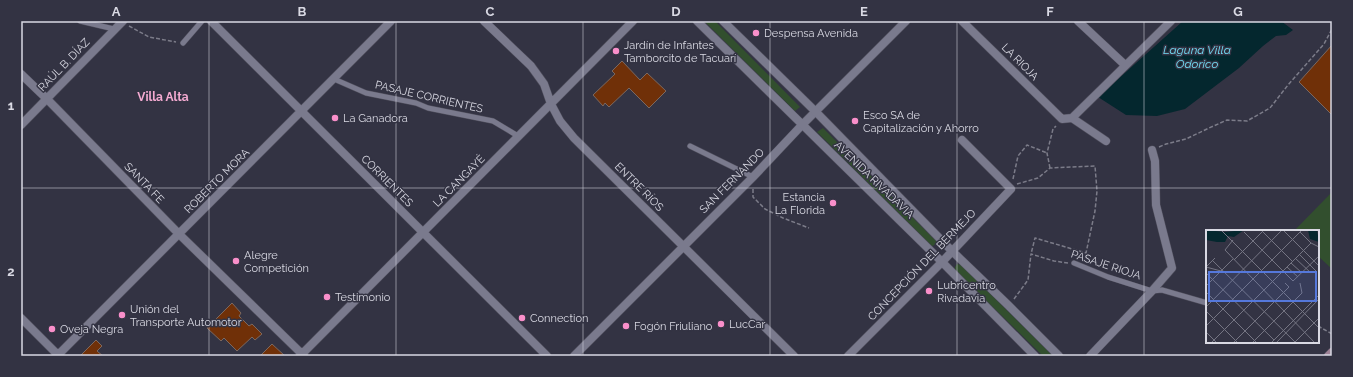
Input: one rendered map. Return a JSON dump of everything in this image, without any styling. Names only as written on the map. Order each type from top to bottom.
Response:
[{"type":"main road","points":[[1328,356],[1332,352]]},
{"type":"street","name":"RAÚL B. DÍAZ","points":[[21,126],[123,21]]},
{"type":"street","name":"CORRIENTES","points":[[210,21],[424,232],[547,356]]},
{"type":"street","name":"ROBERTO MORA","points":[[58,356],[391,21]]},
{"type":"street","name":"ENTRE RÍOS","points":[[484,21],[531,66],[544,84],[551,104],[560,121],[574,138],[794,356]]},
{"type":"street","name":"LA CANGAYÉ","points":[[302,355],[633,21]]},
{"type":"street","name":"AVENIDA RIVADAVIA","points":[[697,21],[942,262],[1035,356]]},
{"type":"street","name":"AVENIDA RIVADAVIA","points":[[723,21],[816,112],[952,251],[1058,356]]},
{"type":"street","name":"SAN FERNANDO","points":[[574,356],[906,21]]},
{"type":"street","name":"LA RIOJA","points":[[962,21],[1062,119]]},
{"type":"street","points":[[1078,21],[1125,65]]},
{"type":"street","points":[[1062,119],[1072,118],[1170,21]]},
{"type":"street","name":"SANTA FE","points":[[21,74],[179,234],[302,355]]},
{"type":"street","points":[[1072,118],[1106,141]]},
{"type":"street","points":[[962,140],[1011,189]]},
{"type":"street","points":[[1090,356],[1172,268],[1156,205],[1152,150]]},
{"type":"street","name":"CONCEPCIÓN DEL BERMEJO","points":[[848,356],[942,262],[1011,189]]},
{"type":"street","points":[[21,318],[58,356]]},
{"type":"lane","points":[[80,21],[114,29]]},
{"type":"lane","points":[[183,43],[202,21]]},
{"type":"lane","name":"PASAJE CORRIENTES","points":[[334,79],[366,93],[416,103],[428,108],[493,121],[518,136]]},
{"type":"lane","points":[[690,146],[753,177]]},
{"type":"lane","name":"PASAJE RIOJA","points":[[1074,264],[1152,291],[1162,290],[1206,303]]},
{"type":"path","points":[[123,21],[149,37],[183,43]]},
{"type":"path","points":[[1152,150],[1166,144],[1186,140],[1227,120],[1247,121],[1270,108],[1324,44],[1332,29]]},
{"type":"path","points":[[1050,168],[1047,153],[1054,129],[1062,119]]},
{"type":"path","points":[[1011,189],[1018,156],[1027,145],[1047,153]]},
{"type":"path","points":[[1008,305],[1028,280],[1031,254],[1035,238],[1086,254],[1095,211],[1097,191],[1095,166],[1050,168],[1038,178],[1020,182],[1011,189]]},
{"type":"path","points":[[753,177],[753,197],[765,209],[809,228]]},
{"type":"path","name":"PASAJE RIOJA","points":[[1031,254],[1054,261],[1074,264]]},
{"type":"path","points":[[1319,327],[1332,334]]},
{"type":"green space","points":[[704,21],[715,21],[800,107],[795,111]]},
{"type":"green space","points":[[823,128],[937,242],[937,244],[932,246],[817,132]]},
{"type":"green space","points":[[1332,192],[1332,269],[1319,257],[1319,230],[1295,230]]},
{"type":"green space","points":[[957,264],[961,265],[1053,356],[1043,356],[955,270]]},
{"type":"water","name":"Laguna Villa Odorico","points":[[1183,21],[1281,21],[1293,30],[1286,35],[1276,36],[1239,68],[1185,109],[1157,116],[1126,115],[1098,97]]},
{"type":"building","points":[[1332,45],[1332,115],[1299,82]]},
{"type":"building","points":[[622,61],[640,80],[647,73],[666,91],[649,108],[629,88],[609,107],[605,103],[603,106],[593,95],[615,74],[612,71]]},
{"type":"building","points":[[232,303],[241,313],[239,316],[249,326],[252,324],[262,334],[255,340],[252,337],[237,351],[224,338],[221,341],[207,328]]},
{"type":"building","points":[[96,340],[102,346],[97,351],[103,356],[80,356]]},
{"type":"building","points":[[272,344],[285,356],[260,356]]},
{"type":"place","name":"Despensa Avenida","points":[[756,33]]},
{"type":"place","name":"Jardín de Infantes Tamborcito de Tacuarí","points":[[616,51]]},
{"type":"place","name":"La Ganadora","points":[[335,118]]},
{"type":"place","name":"Esco SA de Capitalización y Ahorro","points":[[855,121]]},
{"type":"place","name":"Estancia La Florida","points":[[833,203]]},
{"type":"place","name":"Alegre Competición","points":[[236,261]]},
{"type":"place","name":"Lubricentro Rivadavia","points":[[929,291]]},
{"type":"place","name":"Testimonio","points":[[327,297]]},
{"type":"place","name":"Unión del Transporte Automotor","points":[[122,315]]},
{"type":"place","name":"Connection","points":[[522,318]]},
{"type":"place","name":"LucCar","points":[[721,324]]},
{"type":"place","name":"Fogón Friuliano","points":[[626,326]]},
{"type":"place","name":"Oveja Negra","points":[[52,329]]},
{"type":"district","name":"Villa Alta","points":[[163,97]]}]
